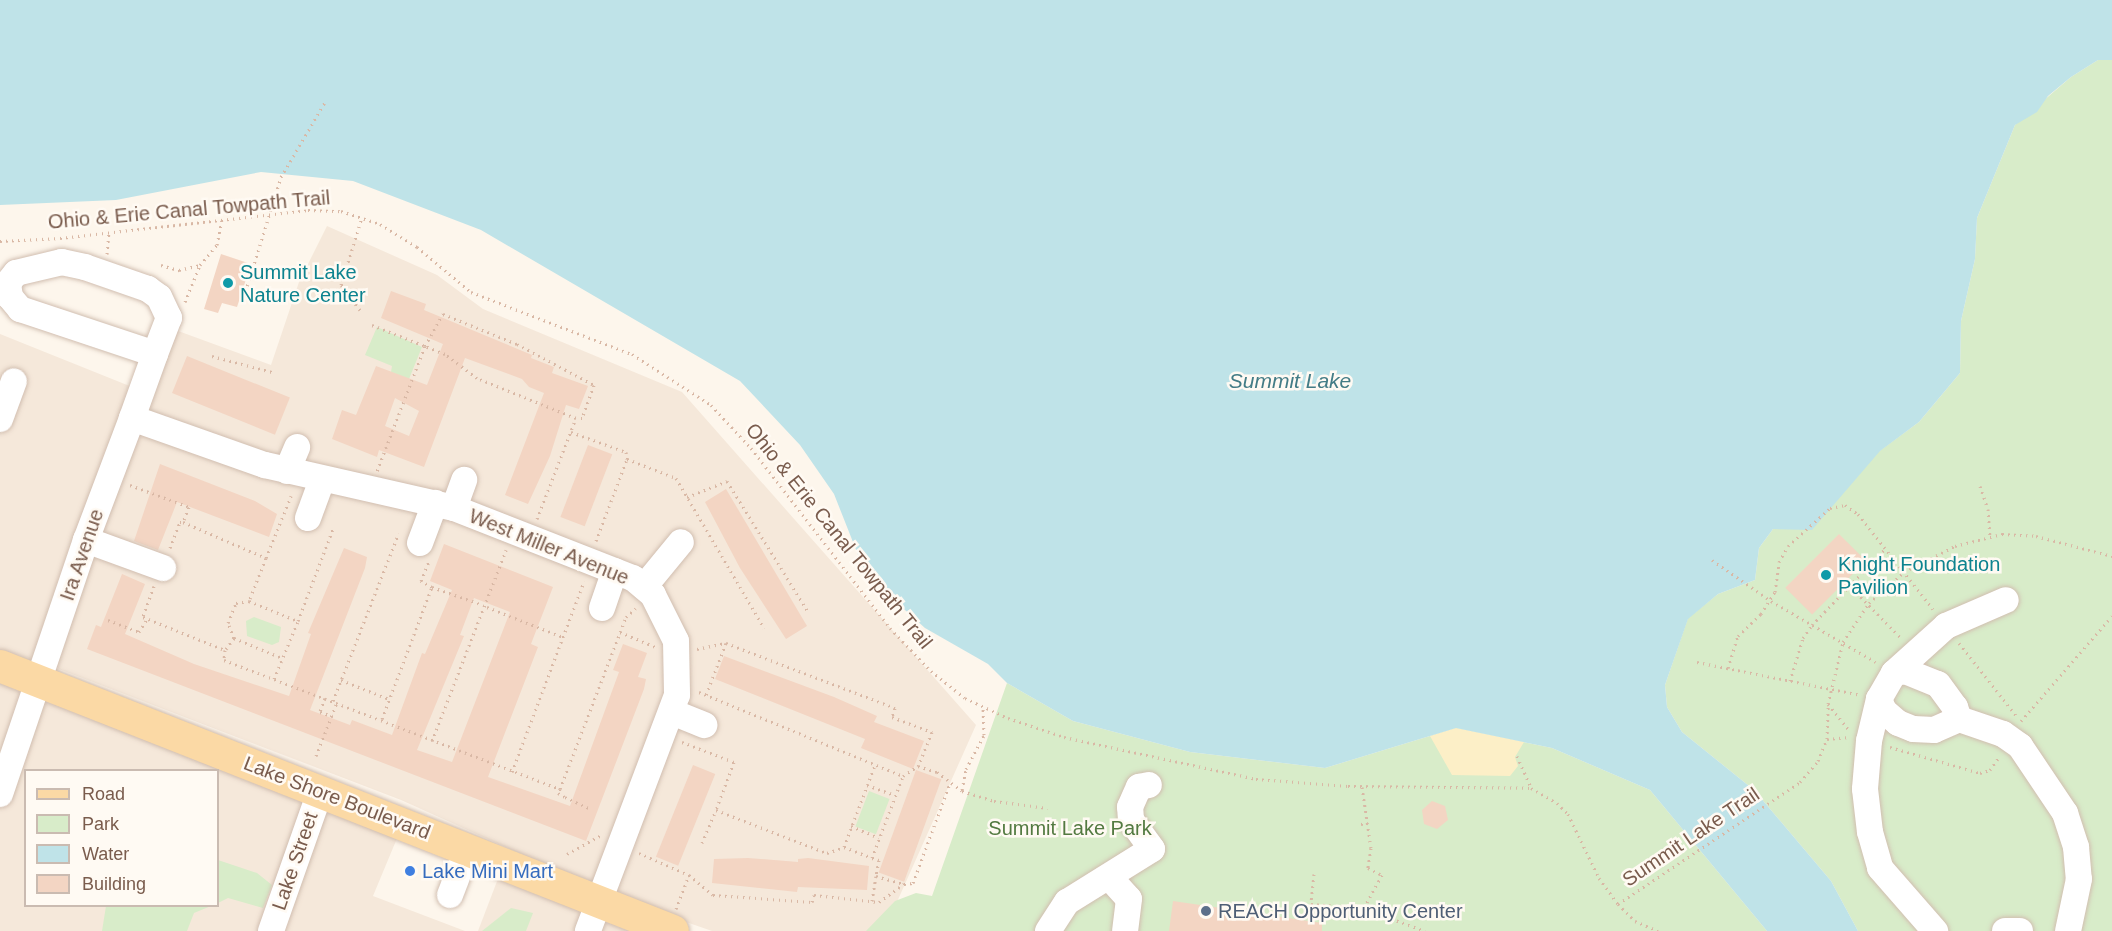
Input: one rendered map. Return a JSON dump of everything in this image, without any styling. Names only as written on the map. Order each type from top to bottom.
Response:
[{"type":"main road","name":"Lake Shore Boulevard","points":[[0,666],[600,900],[674,921]]},
{"type":"street","points":[[155,354],[20,309],[10,297],[8,283],[16,273],[62,262],[84,267],[148,289],[159,297],[175,315]]},
{"type":"street","name":"Ira Avenue","points":[[0,794],[86,540],[155,354],[175,315]]},
{"type":"street","points":[[0,419],[14,381]]},
{"type":"street","name":"West Miller Avenue","points":[[132,418],[287,471],[444,506],[615,571],[640,597],[660,604],[676,641],[679,672],[672,712],[588,931]]},
{"type":"street","points":[[287,471],[297,447]]},
{"type":"street","points":[[308,518],[322,480]]},
{"type":"street","points":[[416,545],[464,480]]},
{"type":"street","points":[[86,540],[159,574]]},
{"type":"street","points":[[640,597],[681,542]]},
{"type":"street","points":[[602,608],[615,571]]},
{"type":"street","points":[[1935,931],[1880,868],[1870,832],[1865,789],[1869,741],[1879,699],[1894,673],[1914,652],[1946,626],[2006,600]]},
{"type":"street","points":[[1894,673],[1921,675],[1938,684],[1955,707],[1959,719]]},
{"type":"street","points":[[1879,699],[1884,711],[1898,723],[1913,729],[1949,727],[1959,719]]},
{"type":"street","points":[[672,712],[704,725]]},
{"type":"street","points":[[1959,719],[2003,734],[2020,746],[2065,813],[2076,847],[2079,879],[2068,931]]},
{"type":"street","points":[[1048,931],[1067,902],[1110,878],[1152,849],[1131,820],[1130,807],[1139,788],[1149,785]]},
{"type":"street","name":"Lake Street","points":[[271,931],[320,792]]},
{"type":"street","points":[[450,895],[468,848]]},
{"type":"street","points":[[1110,878],[1129,899],[1125,931]]},
{"type":"street","points":[[2005,931],[2020,931]]},
{"type":"path","points":[[242,303],[281,177],[325,102]]},
{"type":"path","name":"Ohio & Erie Canal Towpath Trail","points":[[0,241],[327,210],[362,217],[397,232],[471,292],[632,354],[711,405],[744,440],[911,652],[950,688],[983,707],[1034,728],[1155,759],[1256,779],[1362,787],[1531,788],[1557,803],[1568,814],[1599,878],[1618,904],[1635,921],[1658,931]]},
{"type":"path","points":[[360,310],[341,285],[362,217]]},
{"type":"path","points":[[175,315],[200,265],[217,245],[222,219]]},
{"type":"path","points":[[161,265],[179,270],[200,265]]},
{"type":"path","points":[[372,325],[425,346],[445,354],[477,378],[576,418],[582,418],[594,385],[517,344],[443,314],[425,346],[376,474]]},
{"type":"path","points":[[212,356],[272,372]]},
{"type":"path","points":[[535,523],[576,418]]},
{"type":"path","points":[[570,432],[626,452],[627,459],[594,546]]},
{"type":"path","points":[[627,459],[676,478],[764,628]]},
{"type":"path","points":[[687,497],[727,481],[809,613]]},
{"type":"path","points":[[130,485],[189,507],[183,522],[266,558]]},
{"type":"path","points":[[1980,486],[1988,509],[1990,536]]},
{"type":"path","points":[[249,601],[291,496]]},
{"type":"path","points":[[1728,668],[1738,636],[1761,614],[1775,592],[1779,562],[1788,546],[1830,508],[1845,505],[1858,514],[2021,721]]},
{"type":"path","points":[[274,679],[333,529]]},
{"type":"path","points":[[1842,738],[1827,739],[1828,704],[1843,642],[1869,603],[1904,572],[1955,546],[1990,536],[2036,536],[2112,556]]},
{"type":"path","points":[[416,545],[421,581],[563,637]]},
{"type":"path","points":[[316,756],[332,716],[341,680],[416,545]]},
{"type":"path","points":[[1790,681],[1803,638],[1812,625],[1848,584],[1885,549]]},
{"type":"path","points":[[432,741],[506,550]]},
{"type":"path","points":[[1712,560],[1812,625],[1894,673]]},
{"type":"path","points":[[159,574],[142,617],[225,650]]},
{"type":"path","points":[[512,772],[584,581]]},
{"type":"path","points":[[1848,584],[1869,603],[1914,652]]},
{"type":"path","points":[[382,718],[432,586]]},
{"type":"path","points":[[589,807],[558,793],[626,617],[640,597]]},
{"type":"path","points":[[282,658],[234,638],[228,623],[236,603],[249,601],[298,621]]},
{"type":"path","points":[[108,620],[140,632],[147,619]]},
{"type":"path","points":[[620,632],[660,649]]},
{"type":"path","points":[[234,638],[225,650],[224,660],[382,718],[432,741],[560,789]]},
{"type":"path","points":[[706,695],[726,643]]},
{"type":"path","points":[[697,649],[726,643],[895,708],[892,717],[932,732],[918,766],[903,776],[872,858]]},
{"type":"path","points":[[1697,662],[1879,699]]},
{"type":"path","points":[[341,680],[389,699]]},
{"type":"path","points":[[697,691],[903,776]]},
{"type":"path","points":[[325,698],[320,712],[332,716]]},
{"type":"path","points":[[1828,704],[1855,737]]},
{"type":"path","points":[[962,791],[966,769],[984,735],[983,707]]},
{"type":"path","name":"Summit Lake Trail","points":[[1618,904],[1800,782],[1818,761],[1827,739]]},
{"type":"path","points":[[682,742],[734,762],[702,843]]},
{"type":"path","points":[[1517,756],[1531,788]]},
{"type":"path","points":[[844,847],[875,765]]},
{"type":"path","points":[[918,766],[937,772],[962,791],[994,801],[1048,808]]},
{"type":"path","points":[[876,876],[904,884],[913,883],[951,782]]},
{"type":"path","points":[[867,785],[896,795]]},
{"type":"path","points":[[1362,787],[1368,823],[1368,868],[1382,875],[1364,908]]},
{"type":"path","points":[[716,810],[826,853],[844,847],[879,860],[872,902]]},
{"type":"path","points":[[1361,824],[1368,823]]},
{"type":"path","points":[[851,826],[879,838]]},
{"type":"path","points":[[567,854],[608,831]]},
{"type":"path","points":[[639,853],[689,875],[713,895],[812,902],[814,896],[879,902],[904,884]]},
{"type":"path","points":[[1314,874],[1311,904],[1364,908],[1425,931]]},
{"type":"path","points":[[674,921],[689,875]]},
{"type":"shaded area","points":[[327,226],[437,275],[483,309],[682,392],[976,725],[884,931],[712,931],[623,900],[401,800],[59,669],[55,665],[170,328],[271,365],[299,282]]},
{"type":"shaded area","points":[[0,334],[142,391],[39,681],[403,824],[373,896],[465,931],[0,931]]},
{"type":"shaded area","points":[[504,863],[673,931],[478,931]]},
{"type":"green space","points":[[2098,60],[2112,60],[2112,931],[1858,931],[1831,881],[1754,790],[1682,732],[1667,707],[1665,685],[1688,618],[1718,594],[1755,580],[1759,548],[1773,529],[1919,422],[1960,373],[1961,321],[1975,259],[1977,218],[2015,125],[2071,77]]},
{"type":"green space","points":[[377,327],[422,347],[409,379],[391,372],[392,366],[365,355]]},
{"type":"green space","points":[[254,617],[281,627],[279,642],[272,645],[247,636],[246,621]]},
{"type":"green space","name":"Summit Lake Park","points":[[1007,683],[1073,721],[1190,752],[1325,768],[1456,728],[1552,748],[1650,790],[1767,931],[866,931],[895,901],[916,893],[932,896]]},
{"type":"green space","points":[[869,791],[890,799],[876,834],[855,826]]},
{"type":"green space","points":[[219,860],[257,873],[272,885],[263,908],[228,898],[219,902]]},
{"type":"green space","points":[[106,907],[209,907],[194,913],[187,931],[102,931]]},
{"type":"green space","points":[[511,908],[533,913],[526,931],[482,931]]},
{"type":"sand","points":[[1456,728],[1524,742],[1515,757],[1518,766],[1510,776],[1452,775],[1430,736]]},
{"type":"water","name":"Summit Lake","points":[[0,0],[2112,0],[2112,60],[2098,60],[2071,77],[2048,96],[2037,112],[2015,125],[1977,218],[1975,259],[1961,321],[1960,373],[1919,422],[1880,451],[1812,530],[1773,529],[1759,548],[1755,580],[1718,594],[1688,619],[1665,685],[1667,707],[1682,732],[1754,790],[1831,881],[1858,931],[1767,931],[1650,790],[1552,748],[1456,728],[1325,768],[1190,752],[1073,721],[1007,683],[988,664],[925,628],[866,575],[834,494],[800,445],[740,381],[481,230],[353,181],[261,172],[116,200],[0,205]]},
{"type":"building","name":"Summit Lake Nature Center","points":[[221,254],[251,264],[237,307],[222,303],[218,313],[204,309]]},
{"type":"building","points":[[391,291],[426,304],[424,310],[532,355],[531,358],[554,367],[552,373],[588,386],[579,409],[566,405],[550,456],[528,504],[505,495],[544,393],[529,387],[522,379],[465,358],[424,467],[379,450],[377,457],[332,439],[342,410],[356,415],[376,366],[427,385],[443,344],[381,318]],"holes":[[[395,398],[419,411],[409,436],[385,426]]]},
{"type":"building","points":[[187,356],[290,398],[275,435],[172,393]]},
{"type":"building","points":[[588,445],[612,454],[585,526],[560,517]]},
{"type":"building","points":[[160,464],[255,501],[277,514],[269,537],[177,502],[158,550],[134,541]]},
{"type":"building","points":[[726,489],[807,626],[786,639],[740,568],[705,502]]},
{"type":"building","name":"Knight Foundation Pavilion","points":[[1839,534],[1866,561],[1812,615],[1785,588]]},
{"type":"building","points":[[444,544],[553,587],[531,644],[538,647],[488,777],[570,806],[619,672],[613,670],[623,644],[647,653],[638,677],[646,679],[644,689],[586,841],[87,649],[96,625],[101,627],[122,574],[145,584],[125,634],[194,664],[289,696],[311,634],[308,633],[344,548],[367,557],[365,568],[310,710],[350,725],[352,720],[392,735],[422,653],[425,654],[452,590],[430,581]],"holes":[[[474,598],[510,612],[452,762],[417,750],[464,636],[460,635]]]},
{"type":"building","points":[[724,656],[834,697],[877,716],[874,722],[924,741],[913,769],[861,748],[865,739],[715,679]]},
{"type":"building","points":[[693,765],[715,774],[678,866],[656,857]]},
{"type":"building","points":[[916,770],[941,779],[904,882],[879,872]]},
{"type":"building","points":[[1432,801],[1445,806],[1448,820],[1437,829],[1424,824],[1422,810]]},
{"type":"building","points":[[748,858],[798,862],[798,859],[808,858],[869,866],[867,890],[798,887],[797,892],[712,883],[714,859]]},
{"type":"building","name":"REACH Opportunity Center","points":[[1173,901],[1322,923],[1322,931],[1169,931]]},
{"type":"place","name":"Summit Lake Nature Center","points":[[228,283]]},
{"type":"place","name":"Knight Foundation Pavilion","points":[[1826,575]]},
{"type":"place","name":"Lake Mini Mart","points":[[410,871]]},
{"type":"place","name":"REACH Opportunity Center","points":[[1206,911]]}]
